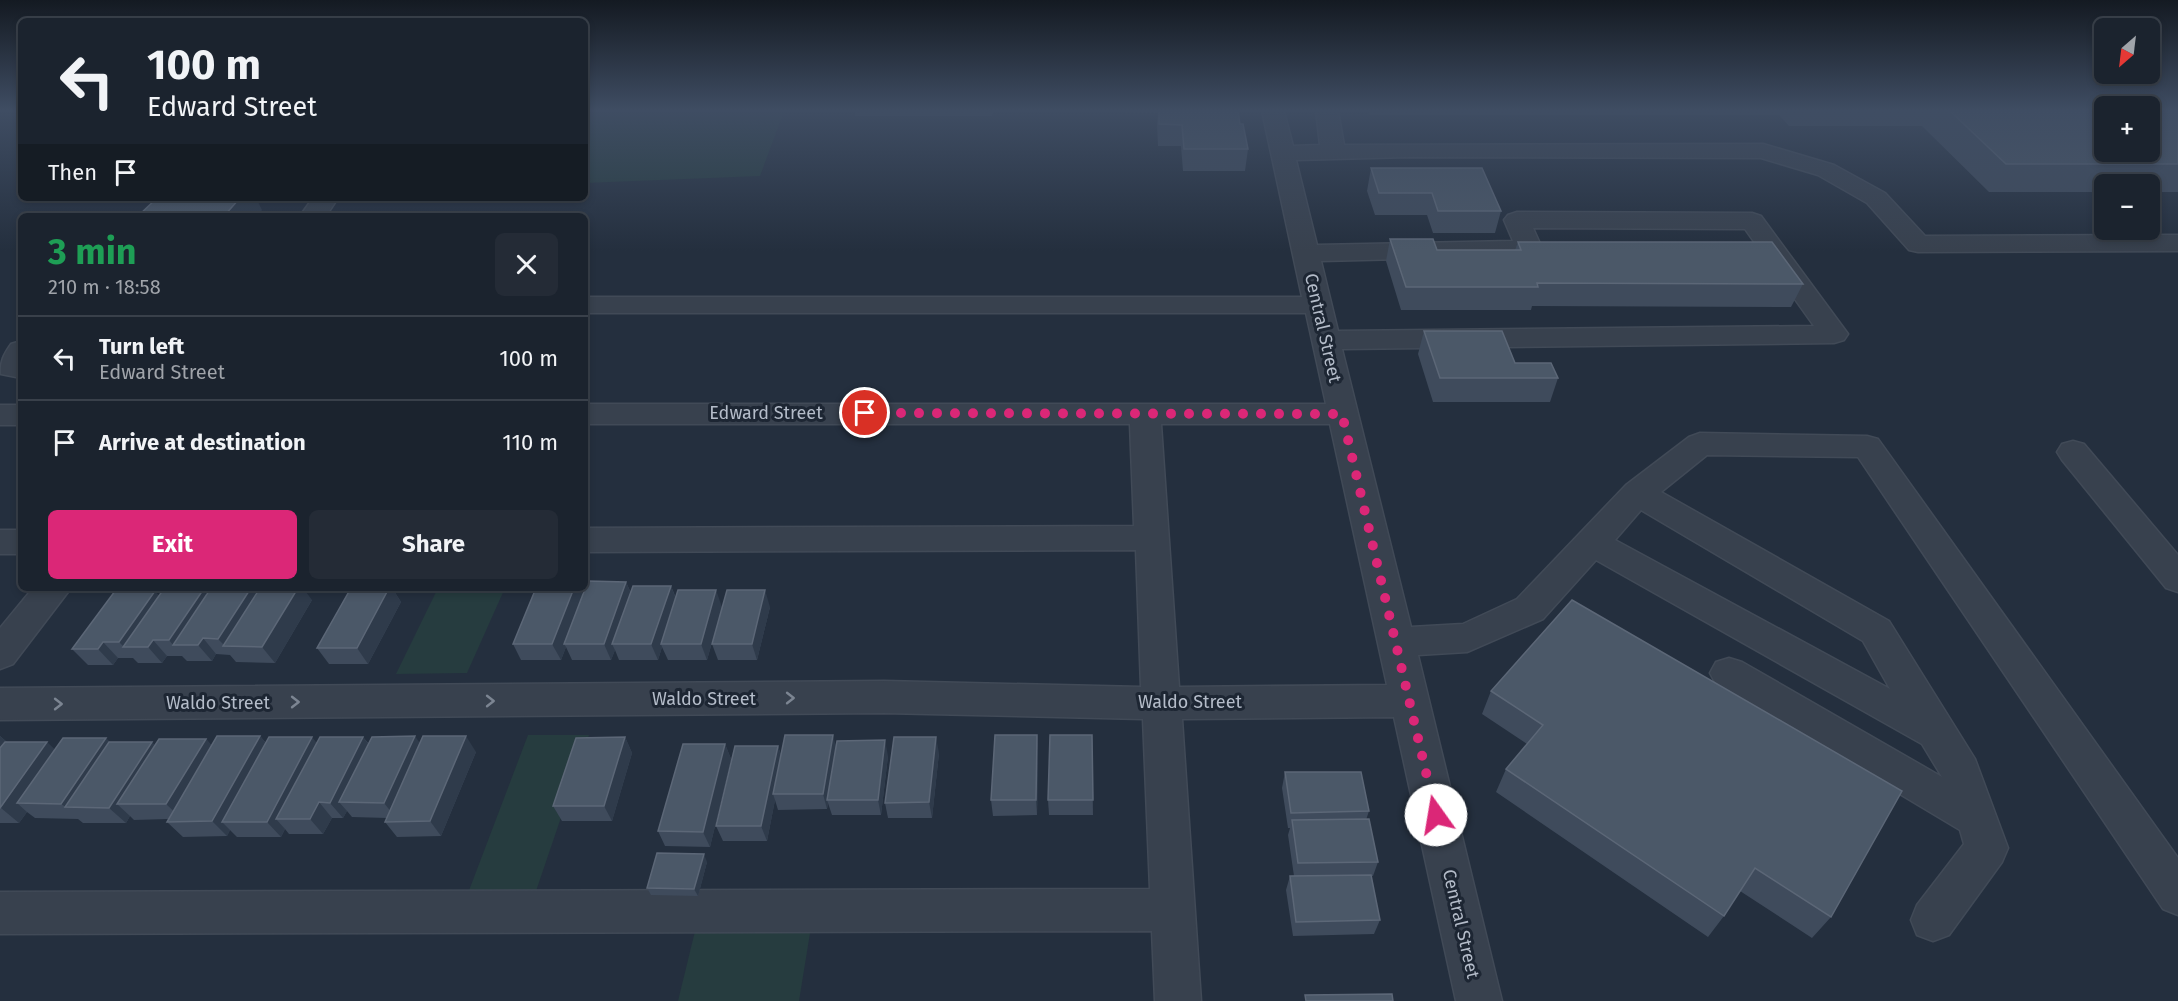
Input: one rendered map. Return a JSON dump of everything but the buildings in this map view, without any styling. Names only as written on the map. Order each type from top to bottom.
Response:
[{"type":"street","name":"Central Street","points":[[1284,158],[1479,1001]]},
{"type":"street","points":[[1785,158],[1826,170],[1876,198],[1918,244],[2178,243]]},
{"type":"street","points":[[1306,253],[1529,248],[1518,220],[1752,221],[1834,334],[1325,340]]},
{"type":"street","points":[[588,305],[1317,305]]},
{"type":"street","points":[[18,355],[11,367],[18,368]]},
{"type":"street","points":[[1145,412],[1178,1001]]},
{"type":"street","name":"Edward Street","points":[[588,414],[1145,412],[1342,414]]},
{"type":"street","points":[[0,415],[18,415]]},
{"type":"street","points":[[1396,642],[1467,638],[1530,609],[1638,493],[1700,444],[1868,447],[2178,894]]},
{"type":"street","points":[[2073,452],[2178,579]]},
{"type":"street","points":[[1638,493],[1876,631],[1961,771],[1987,848],[1933,920]]},
{"type":"street","points":[[588,540],[1152,538]]},
{"type":"street","points":[[0,542],[18,542]]},
{"type":"street","points":[[1591,542],[1936,732]]},
{"type":"street","points":[[0,654],[51,591]]},
{"type":"street","points":[[1729,673],[1977,818]]},
{"type":"street","name":"Waldo Street","points":[[0,704],[884,698],[1161,703],[1409,701]]},
{"type":"street","points":[[0,913],[1173,910]]},
{"type":"green space","points":[[588,158],[767,158],[760,176],[588,183]]},
{"type":"green space","points":[[437,591],[504,591],[467,673],[396,674]]},
{"type":"green space","points":[[528,735],[589,735],[533,900],[465,901]]},
{"type":"green space","points":[[696,927],[811,927],[799,1001],[678,1001]]},
{"type":"route","points":[[865,413],[1342,414],[1436,815]]}]
